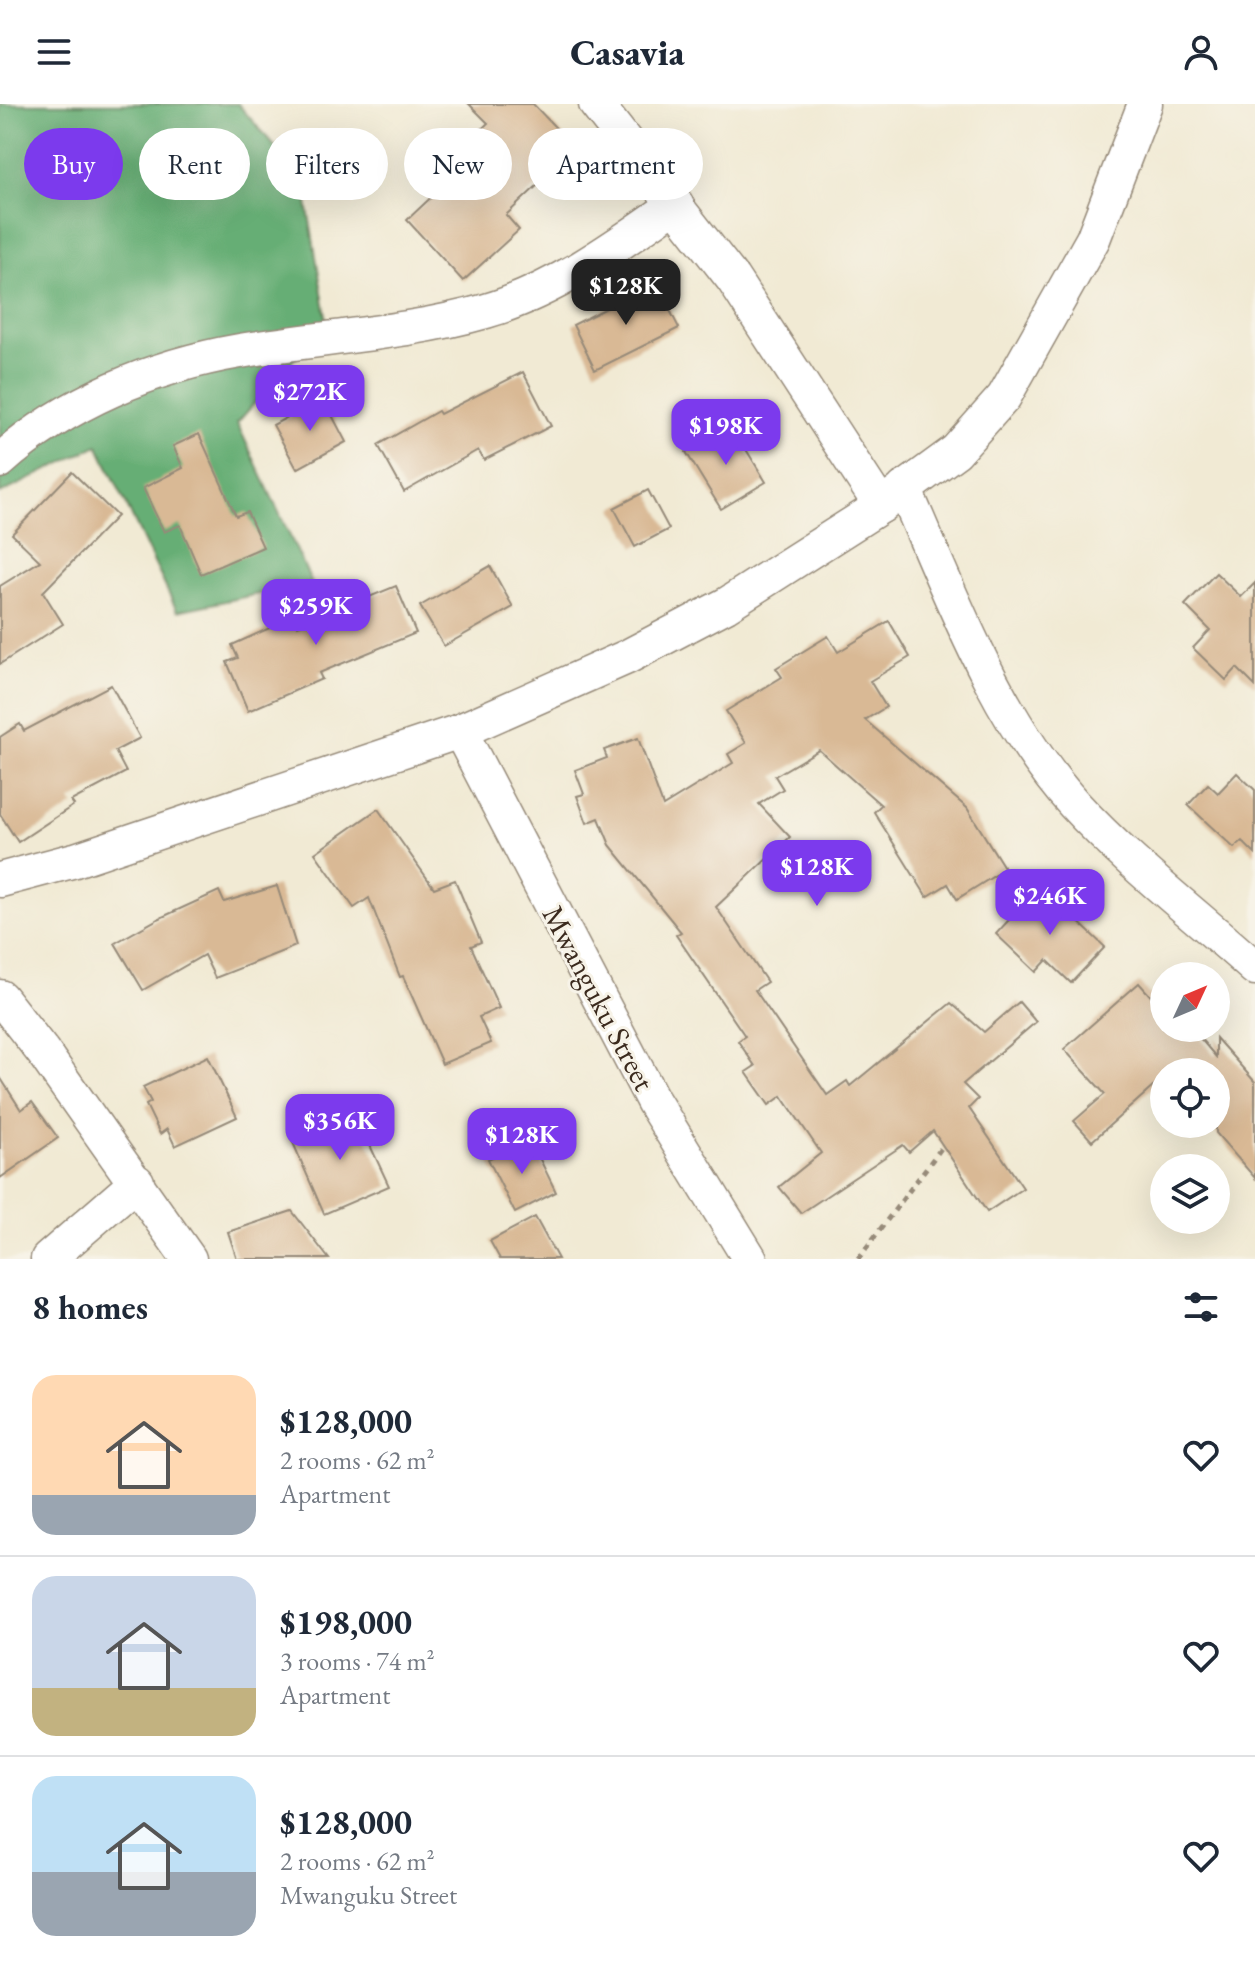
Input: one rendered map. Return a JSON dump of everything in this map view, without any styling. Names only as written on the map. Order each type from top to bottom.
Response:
[{"type":"street","points":[[596,104],[733,279],[893,497],[1025,740],[1074,804],[1255,968]]},
{"type":"street","points":[[0,880],[75,860],[460,731],[627,657],[726,605],[893,497],[956,451],[1004,397],[1093,239],[1145,104]]},
{"type":"street","points":[[0,461],[54,418],[94,397],[187,363],[239,351],[436,323],[489,310],[541,288],[593,259],[676,204]]},
{"type":"street","name":"Mwanguku Street","points":[[460,731],[653,1101],[750,1259]]},
{"type":"street","points":[[0,997],[137,1182],[189,1259]]},
{"type":"street","points":[[48,1259],[137,1182]]},
{"type":"path","points":[[858,1259],[942,1147]]},
{"type":"green space","points":[[0,104],[238,104],[266,136],[266,200],[307,200],[327,322],[237,423],[312,583],[177,611],[98,445],[0,494]]},
{"type":"building","points":[[469,104],[533,104],[556,128],[528,128],[528,194],[506,215],[519,230],[463,281],[407,220],[428,200],[512,200],[512,128],[483,128],[488,123]]},
{"type":"building","points":[[656,283],[679,328],[595,370],[573,325]]},
{"type":"building","points":[[523,372],[551,426],[484,460],[478,450],[404,492],[378,445],[438,411],[440,414]]},
{"type":"building","points":[[323,398],[346,442],[297,469],[273,425]]},
{"type":"building","points":[[731,425],[766,482],[721,509],[686,452]]},
{"type":"building","points":[[199,434],[236,516],[247,512],[263,547],[201,574],[180,525],[164,532],[143,488],[183,468],[173,446]]},
{"type":"building","points":[[72,472],[117,516],[43,592],[63,624],[0,664],[0,586],[40,561],[12,534]]},
{"type":"building","points":[[648,490],[669,529],[635,547],[614,508]]},
{"type":"building","points":[[490,566],[513,607],[444,646],[420,606]]},
{"type":"building","points":[[1216,573],[1241,597],[1255,583],[1255,686],[1237,668],[1226,680],[1193,648],[1210,630],[1185,605]]},
{"type":"building","points":[[396,586],[416,633],[319,673],[322,679],[248,711],[227,662],[238,658],[232,645],[294,617],[298,626]]},
{"type":"building","points":[[889,621],[910,657],[870,681],[886,707],[865,720],[967,808],[1005,869],[957,899],[948,884],[927,897],[874,812],[881,805],[819,750],[775,776],[783,789],[759,804],[790,837],[716,907],[767,982],[755,990],[827,1095],[847,1081],[850,1086],[951,1003],[984,1032],[1019,1002],[1036,1022],[963,1084],[978,1099],[969,1108],[1023,1188],[987,1212],[933,1131],[909,1152],[903,1145],[801,1213],[779,1187],[821,1153],[782,1096],[769,1105],[746,1072],[755,1066],[738,1041],[745,1036],[676,935],[681,932],[610,845],[599,818],[587,823],[577,796],[584,794],[575,770],[607,758],[604,750],[638,738],[663,806],[733,763],[728,754],[746,743],[726,711],[782,677],[776,668],[828,636],[838,652]]},
{"type":"building","points":[[111,685],[140,738],[115,751],[126,772],[71,801],[74,805],[18,842],[0,814],[0,737],[20,724],[24,731]]},
{"type":"building","points":[[1237,773],[1255,790],[1255,854],[1242,841],[1234,848],[1188,805],[1208,784],[1218,793]]},
{"type":"building","points":[[378,809],[434,888],[455,880],[481,942],[471,946],[499,1008],[479,1017],[491,1043],[442,1064],[403,976],[400,977],[369,898],[354,908],[315,853]]},
{"type":"building","points":[[277,886],[296,946],[215,978],[204,955],[143,990],[115,943],[219,891],[224,902]]},
{"type":"building","points":[[1040,886],[1105,947],[1071,983],[1047,960],[1036,972],[996,934]]},
{"type":"building","points":[[1139,983],[1150,995],[1150,1042],[1203,1042],[1216,1057],[1216,1042],[1220,1042],[1255,1082],[1255,1178],[1220,1138],[1230,1138],[1230,1058],[1150,1058],[1150,1089],[1092,1141],[1074,1121],[1105,1094],[1064,1049]]},
{"type":"building","points":[[208,1056],[237,1117],[175,1146],[167,1129],[160,1134],[146,1105],[151,1102],[143,1087]]},
{"type":"building","points":[[0,1077],[21,1110],[32,1102],[58,1138],[0,1178]]},
{"type":"building","points":[[354,1111],[389,1186],[324,1214],[291,1138]]},
{"type":"building","points":[[530,1139],[556,1192],[515,1213],[488,1159]]},
{"type":"building","points":[[292,1211],[329,1259],[237,1259],[228,1232]]},
{"type":"building","points":[[535,1217],[558,1259],[500,1259],[490,1241]]}]
